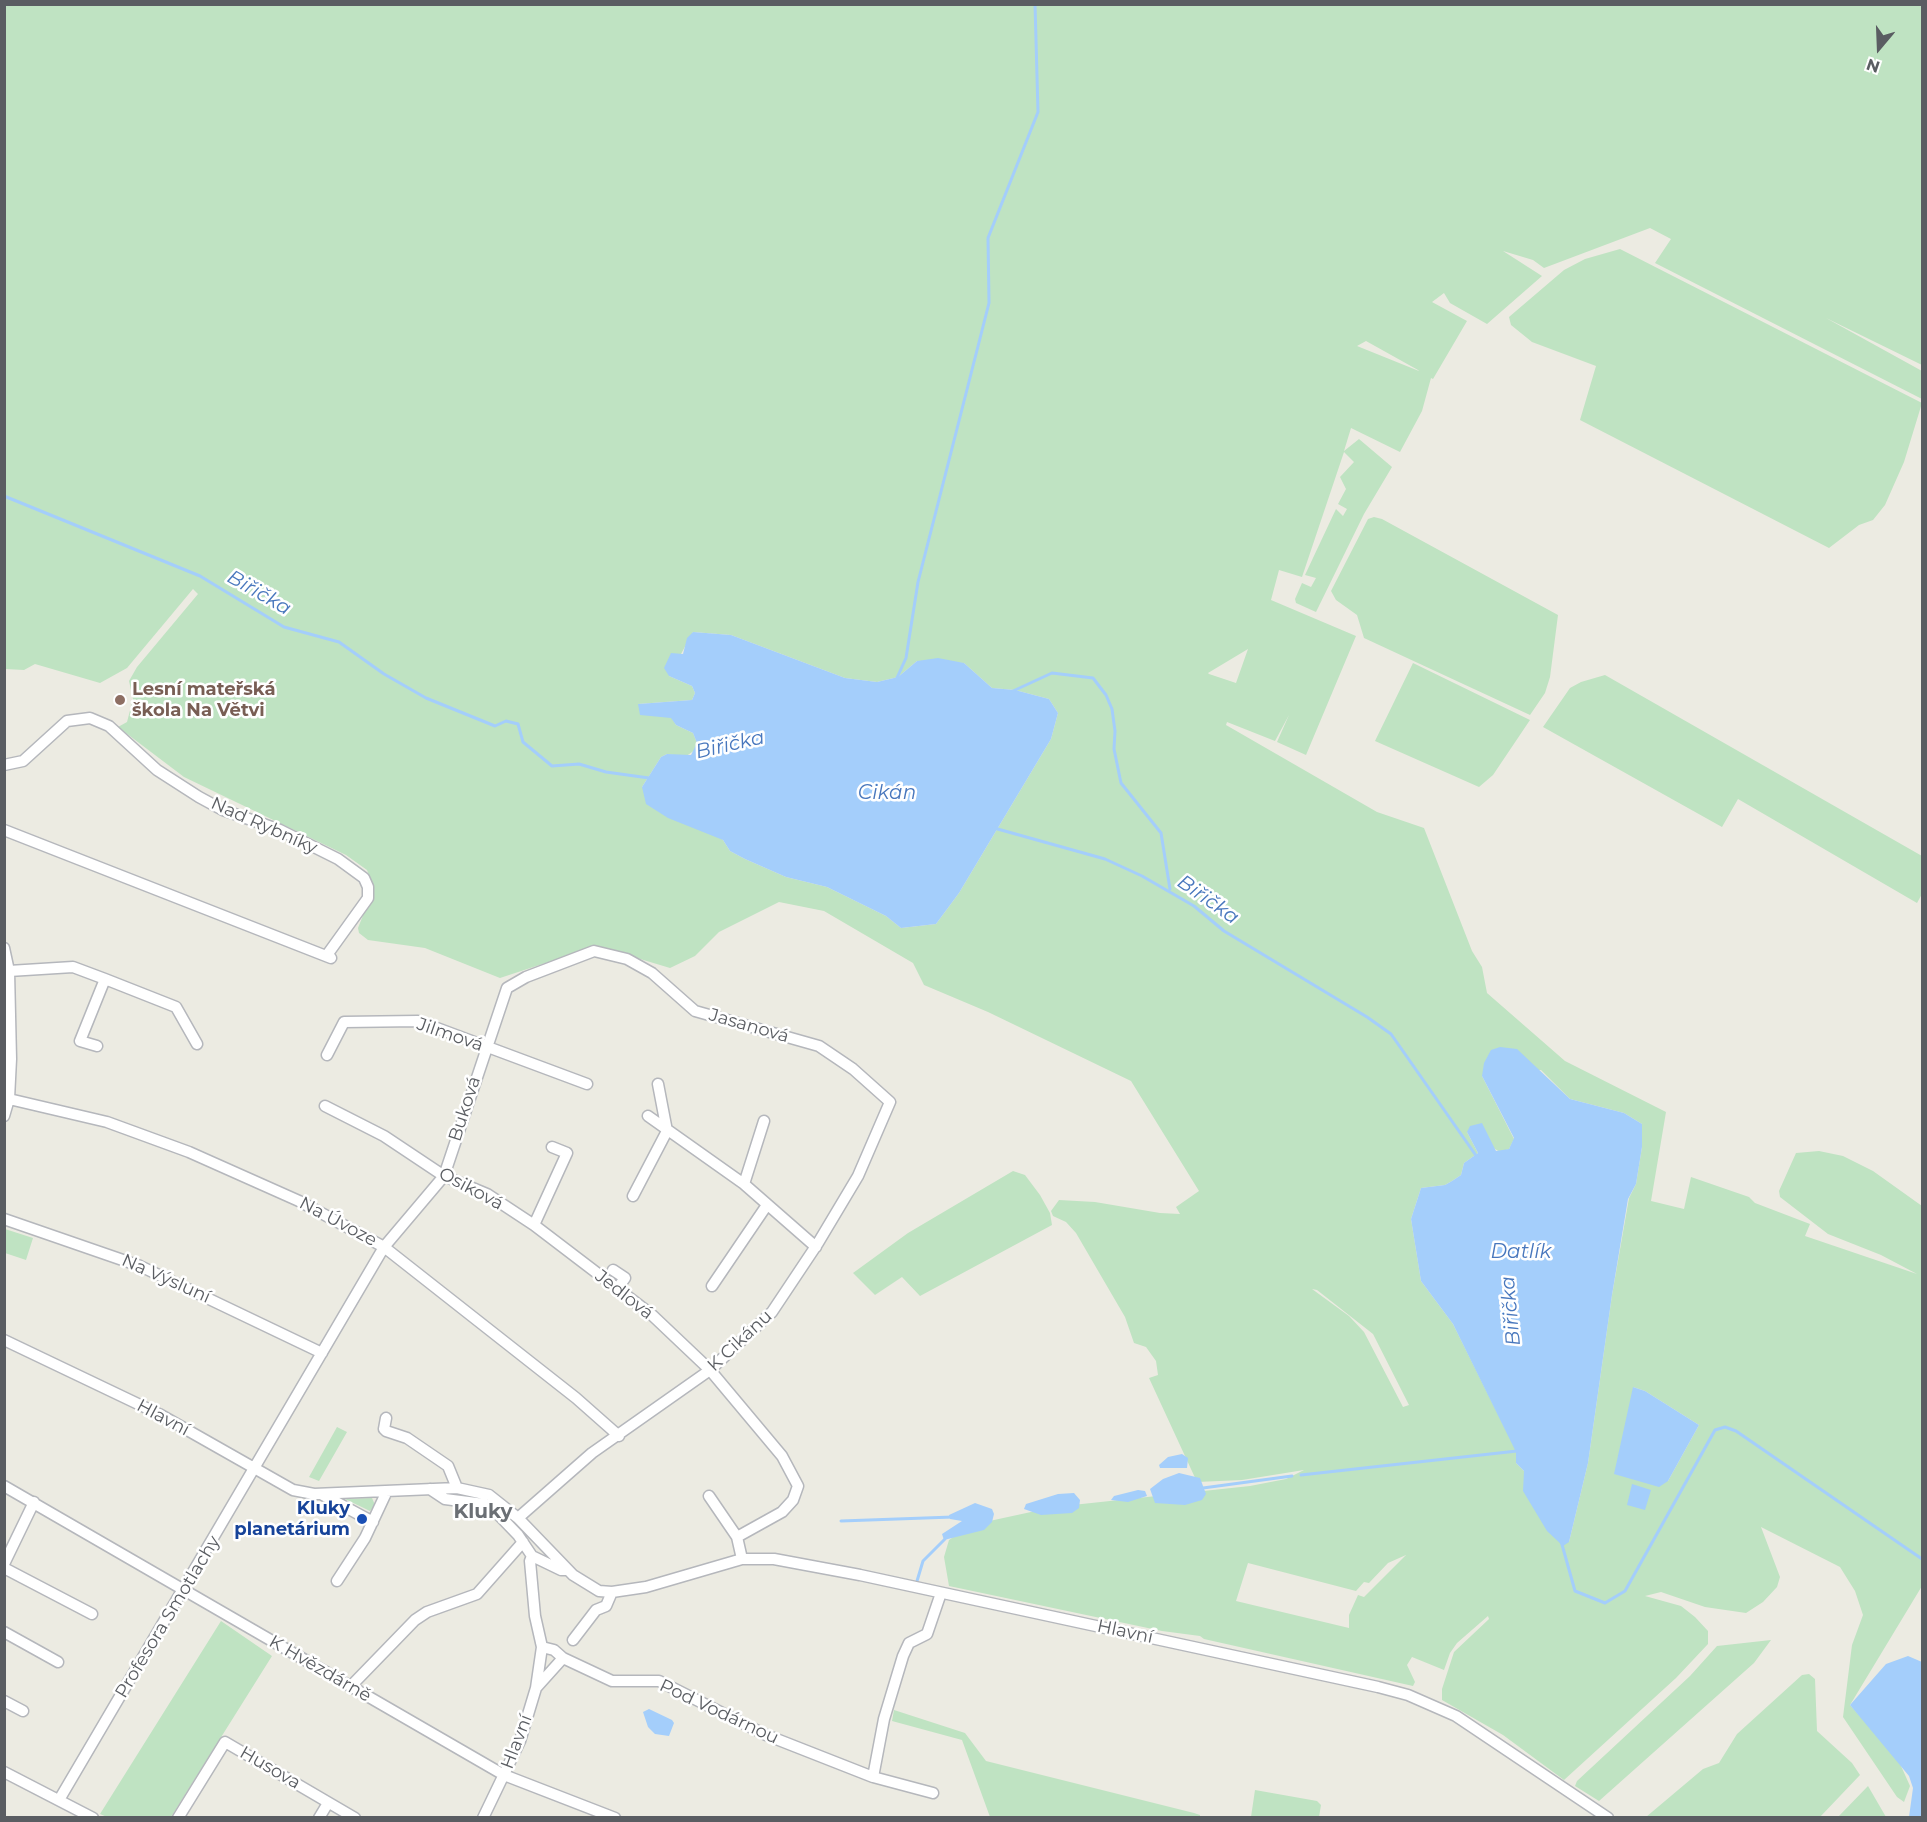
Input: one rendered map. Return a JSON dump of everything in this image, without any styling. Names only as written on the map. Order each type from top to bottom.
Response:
[{"type":"street","name":"Nad Rybníky","points":[[4,765],[23,761],[67,720],[79,718],[98,721],[123,739],[157,770],[199,797],[223,810],[280,830],[338,860],[364,878],[369,888],[368,898],[329,957],[4,830]]},
{"type":"street","points":[[4,948],[9,971],[11,1059],[9,1100],[4,1116]]},
{"type":"street","name":"Jasanová","points":[[507,988],[526,977],[594,951],[627,959],[652,973],[695,1011],[819,1046],[853,1069],[890,1102]]},
{"type":"street","points":[[9,971],[74,967],[105,979],[176,1007],[197,1044]]},
{"type":"street","points":[[97,1046],[80,1041],[105,979]]},
{"type":"street","name":"Buková","points":[[384,1247],[444,1176],[485,1047],[507,988]]},
{"type":"street","name":"Jilmová","points":[[327,1055],[344,1022],[418,1021],[587,1084]]},
{"type":"street","points":[[633,1196],[667,1131],[658,1084]]},
{"type":"street","name":"Na Úvoze","points":[[9,1100],[107,1122],[189,1152],[299,1201],[384,1247],[576,1398],[619,1436]]},
{"type":"street","name":"K Cikánu","points":[[518,1518],[592,1453],[710,1370],[772,1312],[816,1247],[858,1176],[890,1102]]},
{"type":"street","name":"Osiková","points":[[325,1106],[384,1136],[444,1176],[487,1194],[534,1225]]},
{"type":"street","points":[[648,1116],[744,1184],[816,1247]]},
{"type":"street","points":[[744,1184],[764,1121]]},
{"type":"street","points":[[534,1225],[567,1153],[552,1147]]},
{"type":"street","points":[[712,1286],[767,1205]]},
{"type":"street","name":"Na Výsluní","points":[[4,1219],[140,1266],[322,1353]]},
{"type":"street","name":"Jedlová","points":[[534,1225],[652,1315],[710,1370],[782,1455],[798,1486],[793,1500],[782,1512],[737,1537]]},
{"type":"street","name":"Profesora Smotlachy","points":[[59,1800],[384,1247]]},
{"type":"street","points":[[613,1270],[625,1278],[617,1289]]},
{"type":"street","name":"Hlavní","points":[[4,1340],[137,1403],[293,1490],[321,1494],[457,1488],[489,1495],[518,1518],[568,1570],[583,1583],[599,1591],[612,1592],[646,1587],[742,1559],[774,1559],[1408,1695],[1456,1716],[1608,1818]]},
{"type":"street","points":[[386,1418],[384,1429],[386,1431],[407,1438],[448,1466],[457,1488]]},
{"type":"street","name":"K Hvězdárně","points":[[4,1486],[504,1775],[615,1818]]},
{"type":"street","name":"Hlavní","points":[[429,1489],[445,1499],[484,1504],[492,1508],[523,1542],[532,1556],[561,1570],[568,1570]]},
{"type":"street","points":[[337,1581],[373,1522],[387,1491]]},
{"type":"street","name":"Hlavní","points":[[321,1494],[373,1522]]},
{"type":"street","points":[[709,1496],[737,1537],[742,1559]]},
{"type":"street","points":[[34,1502],[4,1566],[92,1614]]},
{"type":"street","points":[[351,1686],[415,1620],[427,1612],[477,1594],[523,1542]]},
{"type":"street","name":"Hlavní","points":[[483,1818],[520,1741],[536,1688],[542,1647],[535,1617],[530,1561],[532,1556]]},
{"type":"street","points":[[573,1640],[596,1610],[606,1606],[612,1592]]},
{"type":"street","points":[[873,1777],[884,1719],[903,1656],[909,1643],[927,1634],[940,1593]]},
{"type":"street","points":[[4,1632],[58,1662]]},
{"type":"street","name":"Pod Vodárnou","points":[[542,1647],[560,1653],[562,1658],[612,1681],[659,1681],[765,1735],[873,1777],[933,1793]]},
{"type":"street","points":[[536,1688],[562,1658]]},
{"type":"street","points":[[4,1701],[23,1711]]},
{"type":"street","name":"Husova","points":[[178,1818],[225,1742],[355,1818]]},
{"type":"street","points":[[4,1772],[93,1818]]},
{"type":"street","points":[[319,1818],[328,1803]]},
{"type":"green space","points":[[4,5],[1922,5],[1922,365],[1826,318],[1922,371],[1922,399],[1655,263],[1671,239],[1650,228],[1544,268],[1533,260],[1503,251],[1542,276],[1487,324],[1450,303],[1444,293],[1432,302],[1467,321],[1433,379],[1431,378],[1422,411],[1400,452],[1351,428],[1344,451],[1359,439],[1392,467],[1364,514],[1316,612],[1296,603],[1295,599],[1302,583],[1311,587],[1316,578],[1305,575],[1336,509],[1343,516],[1347,509],[1338,504],[1346,489],[1340,477],[1354,462],[1344,452],[1302,577],[1279,570],[1271,600],[1356,636],[1306,755],[1277,742],[1289,715],[1275,741],[1227,722],[1226,725],[1377,812],[1424,828],[1472,951],[1482,967],[1487,993],[1565,1061],[1666,1112],[1651,1201],[1684,1209],[1691,1177],[1749,1197],[1755,1203],[1810,1224],[1805,1236],[1917,1274],[1881,1255],[1828,1234],[1780,1197],[1779,1191],[1796,1153],[1819,1151],[1843,1156],[1873,1171],[1922,1206],[1922,1586],[1850,1705],[1897,1757],[1910,1786],[1904,1802],[1897,1797],[1843,1717],[1852,1645],[1863,1615],[1855,1591],[1840,1567],[1761,1527],[1780,1577],[1777,1587],[1763,1602],[1746,1613],[1705,1607],[1661,1592],[1645,1596],[1681,1606],[1708,1631],[1708,1644],[1676,1678],[1564,1780],[1503,1735],[1442,1700],[1442,1689],[1454,1652],[1489,1619],[1488,1616],[1457,1643],[1450,1653],[1444,1670],[1412,1657],[1407,1665],[1415,1682],[1413,1686],[1204,1639],[1200,1636],[1162,1631],[949,1586],[944,1557],[949,1540],[971,1525],[1054,1507],[1250,1486],[1286,1479],[1304,1470],[1242,1480],[1197,1482],[1149,1378],[1158,1375],[1156,1361],[1146,1347],[1134,1343],[1125,1317],[1076,1233],[1066,1222],[1053,1216],[1051,1211],[1059,1200],[1095,1202],[1160,1213],[1180,1214],[1176,1207],[1199,1191],[1131,1081],[988,1012],[924,985],[913,963],[824,911],[779,902],[719,932],[695,956],[670,968],[597,946],[500,978],[425,948],[368,940],[359,933],[358,928],[374,888],[367,870],[346,855],[184,777],[118,727],[127,722],[133,699],[129,681],[137,667],[198,594],[193,589],[127,668],[100,683],[35,664],[24,670],[5,669]],"holes":[[[1366,341],[1419,371],[1357,346]],[[693,632],[731,635],[845,678],[877,682],[898,677],[917,661],[964,663],[992,688],[1015,690],[1049,699],[1058,713],[1051,739],[959,893],[936,924],[901,928],[886,916],[827,887],[786,877],[730,851],[723,840],[642,787],[661,757],[667,754],[685,757],[695,750],[697,743],[693,733],[676,725],[672,718],[638,704],[692,700],[695,693],[692,686],[669,676]],[[1248,649],[1236,683],[1208,673]],[[1541,1070],[1570,1099],[1624,1113],[1642,1124],[1642,1147],[1636,1184],[1629,1198],[1612,1295],[1588,1463],[1569,1542],[1524,1471],[1516,1463],[1517,1452],[1453,1324],[1421,1281],[1411,1219],[1421,1188],[1445,1185],[1452,1181],[1461,1175],[1464,1163],[1478,1153],[1467,1132],[1500,1152],[1509,1149],[1514,1139],[1482,1076]],[[1312,1289],[1317,1290],[1373,1334],[1409,1405],[1403,1407],[1364,1332],[1349,1316]],[[1633,1387],[1645,1391],[1699,1425],[1668,1481]],[[1406,1555],[1364,1597],[1358,1595],[1349,1615],[1349,1628],[1236,1601],[1248,1563],[1356,1591],[1364,1582],[1369,1583],[1388,1563]]]},
{"type":"green space","points":[[1620,249],[1922,403],[1904,462],[1885,505],[1873,520],[1859,525],[1829,548],[1580,420],[1596,366],[1532,342],[1511,325],[1509,317],[1564,270],[1585,259]]},
{"type":"green space","points":[[1374,517],[1382,519],[1558,615],[1550,677],[1545,693],[1530,715],[1364,638],[1357,615],[1336,600],[1331,591],[1368,519]]},
{"type":"green space","points":[[1413,663],[1530,720],[1493,775],[1479,787],[1375,741]]},
{"type":"green space","points":[[1605,675],[1922,856],[1922,894],[1917,903],[1738,799],[1722,827],[1543,727],[1570,688]]},
{"type":"green space","points":[[1013,1171],[1025,1175],[1040,1195],[1050,1213],[1052,1225],[920,1296],[902,1277],[875,1295],[853,1273],[908,1233]]},
{"type":"green space","points":[[5,1229],[33,1238],[26,1260],[5,1253]]},
{"type":"green space","points":[[337,1427],[347,1432],[319,1481],[309,1477]]},
{"type":"green space","points":[[372,1498],[375,1505],[370,1511],[345,1499]]},
{"type":"green space","points":[[221,1621],[272,1656],[171,1817],[107,1817],[100,1814]]},
{"type":"green space","points":[[1771,1640],[1754,1663],[1599,1801],[1575,1786],[1577,1781],[1690,1676],[1717,1646]]},
{"type":"green space","points":[[1809,1674],[1815,1679],[1817,1731],[1852,1763],[1860,1775],[1820,1817],[1646,1817],[1703,1769],[1719,1763],[1737,1734],[1802,1675]]},
{"type":"green space","points":[[894,1710],[965,1733],[986,1761],[1194,1813],[1200,1817],[990,1817],[962,1740],[892,1721]]},
{"type":"green space","points":[[1868,1786],[1886,1817],[1838,1817]]},
{"type":"green space","points":[[1255,1790],[1317,1801],[1321,1805],[1319,1817],[1251,1817]]},
{"type":"water","name":"Cikán","points":[[693,632],[731,635],[845,678],[877,682],[898,677],[917,661],[938,658],[964,663],[992,688],[1015,690],[1049,699],[1058,713],[1051,739],[959,893],[936,924],[901,928],[886,916],[827,887],[786,877],[745,859],[730,851],[723,840],[668,818],[646,804],[642,787],[661,757],[667,754],[691,755],[697,743],[693,733],[676,725],[671,718],[640,715],[638,704],[692,700],[695,693],[692,686],[669,676],[664,668],[671,653],[683,654],[687,638]]},
{"type":"water","name":"Datlík","points":[[1500,1047],[1517,1049],[1570,1099],[1624,1113],[1642,1124],[1642,1147],[1636,1184],[1628,1199],[1588,1463],[1569,1542],[1563,1546],[1547,1531],[1523,1491],[1524,1471],[1516,1463],[1516,1452],[1453,1324],[1421,1281],[1411,1219],[1421,1188],[1445,1185],[1452,1181],[1461,1175],[1464,1163],[1478,1153],[1467,1132],[1470,1126],[1482,1123],[1496,1151],[1509,1149],[1514,1138],[1482,1076],[1484,1063],[1491,1050]]},
{"type":"water","points":[[1633,1387],[1645,1391],[1699,1425],[1668,1481],[1659,1487],[1614,1474]]},
{"type":"water","points":[[1182,1454],[1188,1458],[1187,1468],[1160,1468],[1159,1465],[1168,1457]]},
{"type":"water","points":[[1179,1473],[1200,1478],[1206,1494],[1202,1500],[1185,1505],[1155,1503],[1150,1489],[1163,1479]]},
{"type":"water","points":[[1632,1484],[1651,1490],[1645,1510],[1627,1505]]},
{"type":"water","points":[[1138,1490],[1145,1491],[1147,1496],[1128,1502],[1111,1500],[1114,1496]]},
{"type":"water","points":[[1074,1493],[1080,1500],[1079,1508],[1072,1513],[1041,1515],[1024,1509],[1026,1504],[1058,1494]]},
{"type":"water","points":[[975,1503],[992,1509],[994,1514],[992,1522],[984,1530],[944,1540],[942,1534],[962,1521],[950,1519],[949,1515]]},
{"type":"water","points":[[1908,1656],[1922,1662],[1922,1817],[1909,1817],[1913,1788],[1909,1776],[1850,1705],[1886,1664]]},
{"type":"water","points":[[649,1709],[672,1720],[674,1723],[669,1736],[655,1734],[648,1727],[643,1712]]},
{"type":"waterway","points":[[896,680],[906,658],[918,582],[989,303],[988,238],[1038,112],[1035,4]]},
{"type":"waterway","name":"Biřička","points":[[4,496],[200,576],[284,627],[339,642],[384,674],[426,698],[495,726],[506,721],[518,724],[523,742],[552,766],[579,764],[606,772],[649,778]]},
{"type":"waterway","points":[[1013,691],[1052,673],[1093,678],[1106,695],[1112,709],[1115,731],[1114,749],[1121,783],[1161,833],[1170,889]]},
{"type":"waterway","name":"Biřička","points":[[994,828],[1105,859],[1142,876],[1194,906],[1224,931],[1367,1017],[1391,1034],[1477,1157]]},
{"type":"waterway","name":"Biřička","points":[[1561,1541],[1575,1591],[1605,1603],[1625,1591],[1715,1430],[1725,1427],[1736,1431],[1922,1559]]},
{"type":"waterway","points":[[1301,1475],[1517,1451]]},
{"type":"waterway","points":[[1203,1488],[1292,1476]]},
{"type":"waterway","points":[[841,1521],[953,1517]]},
{"type":"waterway","points":[[917,1581],[923,1561],[945,1539]]},
{"type":"place","name":"Lesní mateřská škola Na Větvi","points":[[120,700]]},
{"type":"place","name":"Kluky planetárium","points":[[362,1519]]},
{"type":"district","name":"Kluky","points":[[483,1512]]}]
